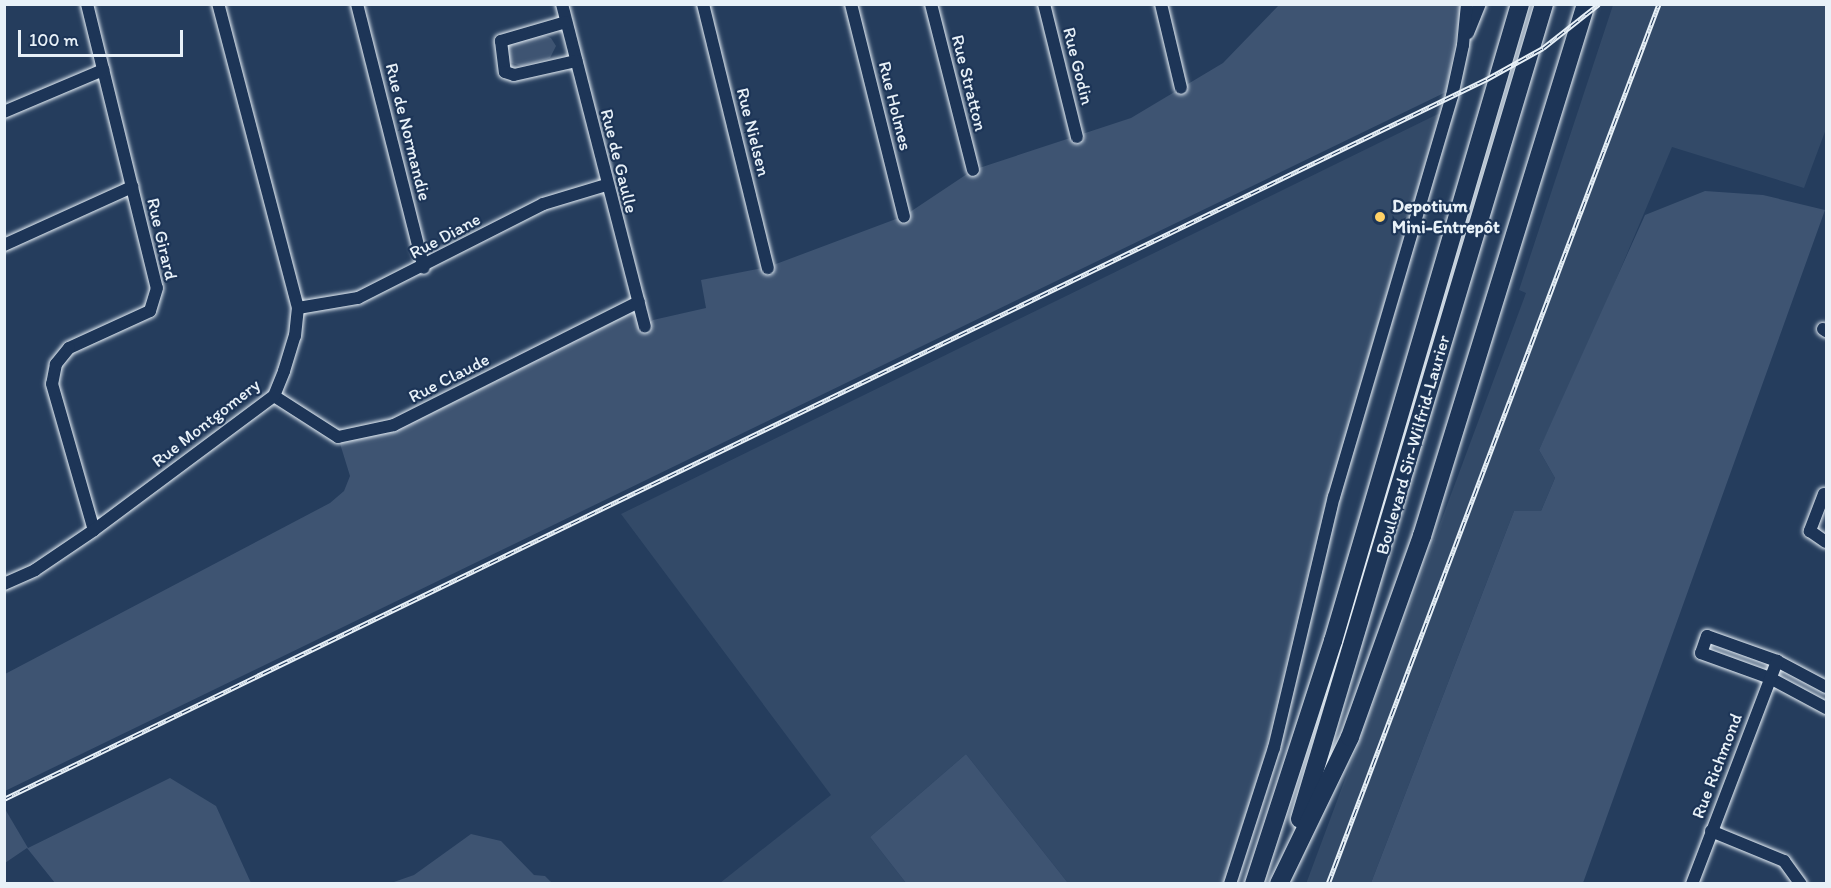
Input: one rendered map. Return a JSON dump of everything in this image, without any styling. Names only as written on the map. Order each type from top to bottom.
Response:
[{"type":"highway","name":"Boulevard Sir-Wilfrid-Laurier","points":[[1254,884],[1329,651],[1520,4]]},
{"type":"highway","name":"Boulevard Sir-Wilfrid-Laurier","points":[[1279,884],[1349,666],[1496,158],[1545,4]]},
{"type":"highway","points":[[1279,884],[1350,737],[1418,547],[1586,4]]},
{"type":"street","name":"Rue Girard","points":[[87,4],[156,288],[150,311],[69,348],[56,364],[52,384],[94,530]]},
{"type":"street","name":"Rue Montgomery","points":[[4,584],[35,570],[94,530],[274,396],[295,336],[298,308],[218,4]]},
{"type":"street","name":"Rue de Normandie","points":[[357,4],[424,268]]},
{"type":"street","name":"Rue de Gaulle","points":[[562,4],[606,185],[645,327]]},
{"type":"street","name":"Rue Nielsen","points":[[703,4],[768,267]]},
{"type":"street","name":"Rue Holmes","points":[[851,4],[904,216]]},
{"type":"street","name":"Rue Stratton","points":[[931,4],[973,170]]},
{"type":"street","name":"Rue Godin","points":[[1044,4],[1077,137]]},
{"type":"street","points":[[1161,4],[1182,88]]},
{"type":"street","points":[[1463,45],[1467,4]]},
{"type":"street","points":[[1230,884],[1274,748],[1330,514],[1463,45],[1480,4]]},
{"type":"street","points":[[566,22],[501,41],[505,72],[514,75],[576,61]]},
{"type":"street","points":[[4,112],[103,70]]},
{"type":"street","name":"Rue Diane","points":[[298,308],[358,298],[424,268],[543,204],[606,185]]},
{"type":"street","points":[[4,245],[132,188]]},
{"type":"street","name":"Rue Claude","points":[[274,396],[338,437],[394,426],[639,302]]},
{"type":"street","points":[[1826,493],[1810,531],[1814,537],[1827,542]]},
{"type":"street","points":[[1827,687],[1777,661],[1707,636],[1701,653],[1770,678],[1827,708]]},
{"type":"street","name":"Rue Richmond","points":[[1692,884],[1777,661]]},
{"type":"street","points":[[1711,831],[1784,861],[1801,884]]},
{"type":"shaded area","points":[[1279,5],[1462,5],[1446,92],[5,791],[5,674],[330,503],[344,491],[350,476],[338,437],[394,425],[639,302],[645,326],[653,320],[706,308],[701,280],[768,267],[904,216],[973,170],[1131,118],[1223,63]]},
{"type":"shaded area","points":[[1613,5],[1826,5],[1826,129],[1804,188],[1672,147],[1583,358],[1539,450],[1555,478],[1541,511],[1514,511],[1371,883],[1306,884],[1526,293],[1519,290]]},
{"type":"shaded area","points":[[543,35],[551,38],[556,46],[550,58],[521,66],[509,62],[507,50],[512,43]]},
{"type":"shaded area","points":[[1440,113],[1320,523],[1261,769],[1223,883],[1068,883],[966,754],[870,837],[906,883],[720,883],[831,795],[621,514]]},
{"type":"shaded area","points":[[1705,191],[1763,195],[1825,210],[1583,883],[1371,883],[1514,511],[1541,511],[1555,478],[1539,450],[1645,215]]},
{"type":"shaded area","points":[[966,754],[1068,883],[906,883],[870,837]]},
{"type":"shaded area","points":[[170,778],[216,806],[251,883],[55,883],[27,848],[5,863],[5,809],[28,848]]},
{"type":"shaded area","points":[[471,834],[501,841],[534,875],[545,876],[552,883],[391,883],[414,875]]},
{"type":"railway","points":[[4,799],[1487,79],[1543,48],[1599,4]]},
{"type":"railway","points":[[1328,884],[1659,4]]},
{"type":"place","name":"Depotium Mini-Entrepôt","points":[[1380,217]]}]
